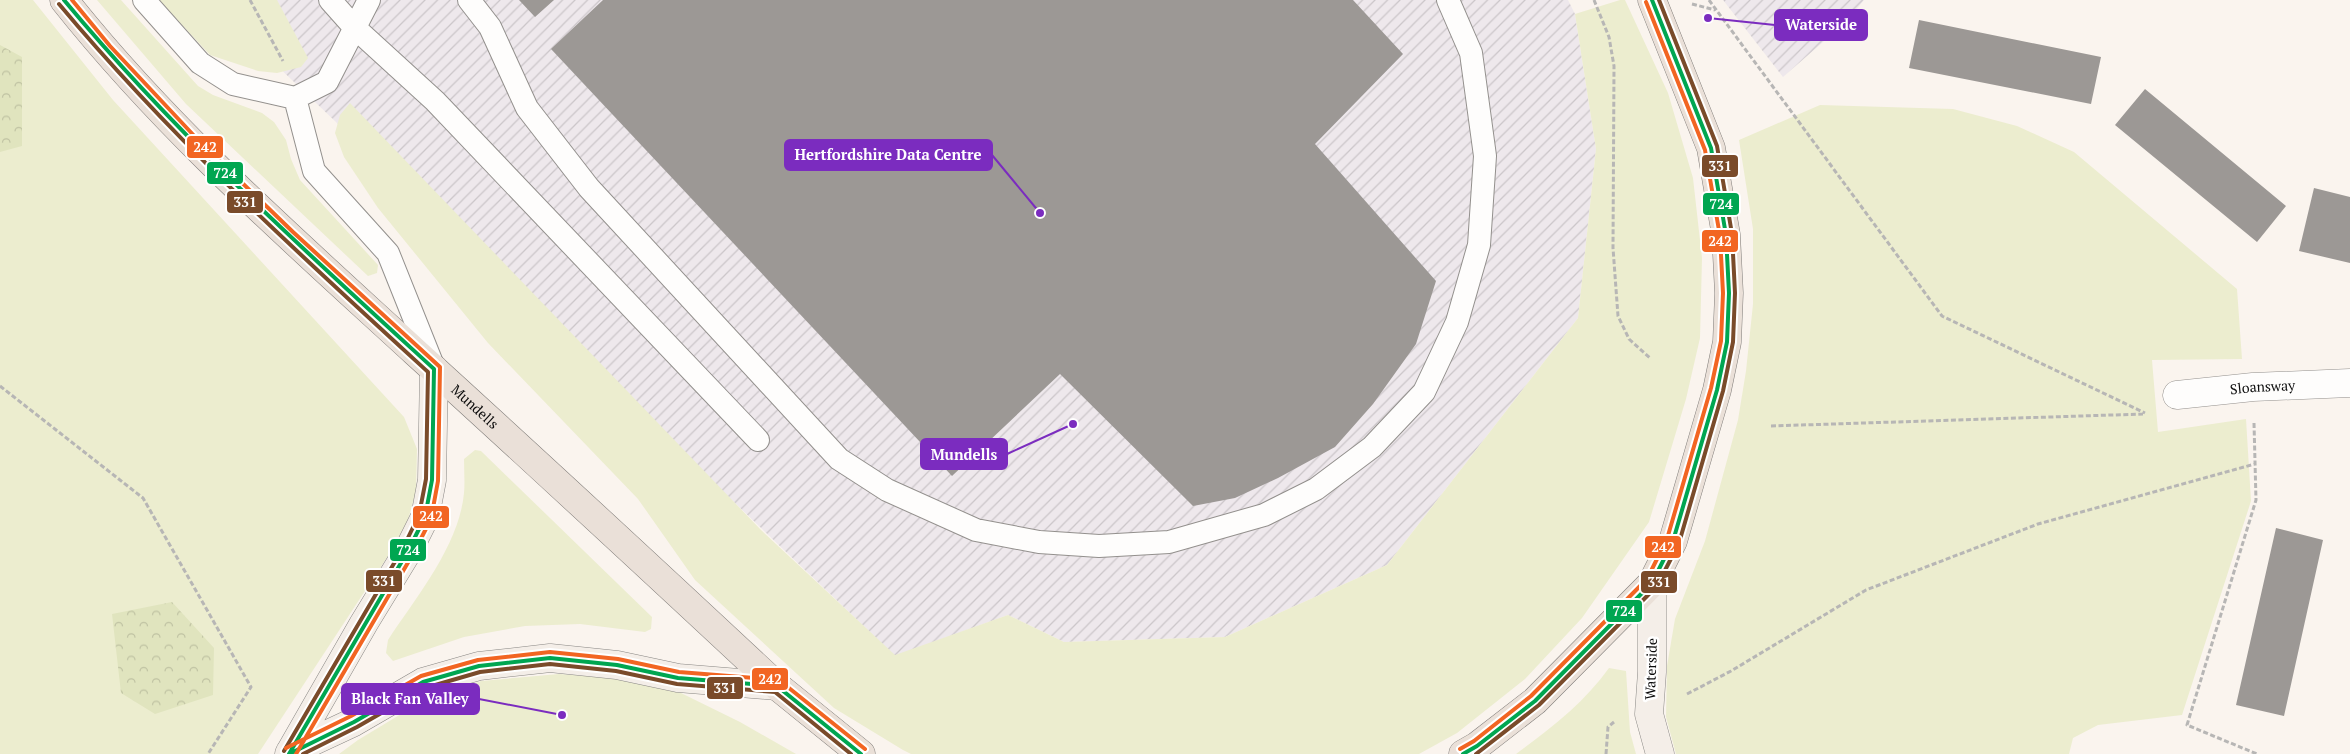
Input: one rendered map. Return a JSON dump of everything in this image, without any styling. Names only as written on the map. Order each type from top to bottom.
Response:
[{"type":"main road","name":"Mundells","points":[[64,0],[86,28],[172,121],[280,229],[777,686],[861,754]]},
{"type":"main road","points":[[1463,754],[1477,746],[1535,701],[1652,583],[1673,541],[1717,390],[1727,342],[1729,293],[1726,235],[1711,148],[1652,0]]},
{"type":"street","points":[[290,753],[364,623],[408,551],[425,517],[432,480],[434,369]]},
{"type":"street","name":"Sloansway","points":[[2177,395],[2253,387],[2350,384]]},
{"type":"street","name":"Waterside","points":[[1652,583],[1652,672],[1649,714],[1660,754]]},
{"type":"street","points":[[290,753],[354,722],[423,682],[478,666],[550,658],[617,665],[678,678],[777,686]]},
{"type":"lane","points":[[144,0],[200,63],[233,84],[295,98],[327,82],[369,0]]},
{"type":"lane","points":[[330,0],[354,27],[435,101],[758,440]]},
{"type":"lane","points":[[469,0],[490,27],[527,108],[590,188],[840,459],[887,490],[976,530],[1039,542],[1098,546],[1169,542],[1264,515],[1316,489],[1372,447],[1424,392],[1457,322],[1480,245],[1485,156],[1471,53],[1448,0]]},
{"type":"lane","points":[[295,98],[314,171],[388,253],[434,369]]},
{"type":"path","points":[[250,0],[288,72],[295,98]]},
{"type":"path","points":[[1594,0],[1609,37],[1614,66],[1613,248],[1618,316],[1629,339],[1651,359]]},
{"type":"path","points":[[1708,0],[1942,316],[2145,414]]},
{"type":"path","points":[[1689,3],[1716,10]]},
{"type":"path","points":[[0,386],[143,498],[251,687],[208,754]]},
{"type":"path","points":[[2253,387],[2256,500],[2187,725],[2256,754]]},
{"type":"path","points":[[1771,426],[2145,414],[2156,413],[2177,395]]},
{"type":"path","points":[[1649,714],[1731,671],[1866,590],[2038,524],[2255,464]]},
{"type":"shaded area","points":[[230,0],[1568,0],[1575,14],[1596,149],[1578,318],[1387,565],[1225,637],[1064,642],[1008,615],[895,656],[248,38]]},
{"type":"shaded area","points":[[1723,0],[1864,0],[1847,21],[1783,77]]},
{"type":"green space","points":[[0,0],[33,0],[113,100],[404,417],[417,449],[416,492],[405,530],[258,754],[0,754]]},
{"type":"green space","points":[[97,0],[121,0],[198,86],[213,95],[262,113],[274,122],[286,140],[291,159],[300,180],[378,265],[377,273],[368,276],[186,104]]},
{"type":"green space","points":[[159,0],[277,0],[308,58],[301,67],[277,73],[258,71],[210,55]]},
{"type":"green space","points":[[1625,0],[1668,93],[1693,178],[1702,258],[1700,338],[1686,399],[1649,522],[1582,618],[1525,679],[1457,733],[1419,754],[911,754],[903,750],[834,708],[695,580],[638,499],[488,343],[378,208],[344,157],[335,133],[340,115],[350,103],[761,530],[895,655],[1008,615],[1064,642],[1225,637],[1387,565],[1578,318],[1596,149],[1575,14]]},
{"type":"green space","points":[[0,45],[22,57],[22,146],[0,152]]},
{"type":"green space","points":[[1820,105],[1953,109],[2017,126],[2074,152],[2237,289],[2242,359],[2152,360],[2158,432],[2246,419],[2251,501],[2182,715],[2098,725],[2073,738],[2069,754],[1676,754],[1666,717],[1667,666],[1675,619],[1705,541],[1738,420],[1746,371],[1753,304],[1753,229],[1739,140]]},
{"type":"green space","points":[[475,450],[481,451],[652,617],[651,629],[645,632],[580,624],[525,626],[464,637],[393,661],[386,653],[388,640],[435,570],[454,532],[464,493],[464,459]]},
{"type":"green space","points":[[172,602],[214,648],[213,695],[155,714],[121,693],[112,614]]},
{"type":"green space","points":[[1609,668],[1626,671],[1630,732],[1636,754],[1516,754],[1578,704]]},
{"type":"green space","points":[[559,674],[614,678],[681,693],[740,722],[796,754],[339,754],[358,740],[411,708],[481,681]]},
{"type":"building","points":[[519,0],[554,0],[535,17]]},
{"type":"building","points":[[603,0],[1353,0],[1403,54],[1315,144],[1436,281],[1416,344],[1373,404],[1335,447],[1278,478],[1235,498],[1193,506],[1060,374],[952,476],[551,49]]},
{"type":"building","points":[[1919,20],[2101,57],[2091,104],[1909,68]]},
{"type":"building","points":[[2145,89],[2286,206],[2257,242],[2115,125]]},
{"type":"building","points":[[2314,188],[2350,197],[2350,263],[2299,251]]},
{"type":"building","points":[[2276,528],[2323,540],[2284,716],[2236,705]]},
{"type":"transit line","name":"724","points":[[64,0],[107,50],[196,145],[290,236],[434,369],[432,480],[425,517],[408,551],[289,754]]},
{"type":"transit line","name":"242","points":[[72,0],[110,46],[199,141],[293,232],[440,367],[438,481],[431,519],[413,554],[296,754]]},
{"type":"transit line","name":"724","points":[[1463,754],[1477,746],[1535,701],[1652,583],[1673,541],[1717,390],[1727,342],[1729,293],[1726,235],[1711,148],[1652,0]]},
{"type":"transit line","name":"331","points":[[1476,754],[1539,705],[1657,586],[1679,543],[1723,391],[1733,342],[1735,293],[1732,234],[1717,146],[1659,0]]},
{"type":"transit line","name":"242","points":[[1460,749],[1474,741],[1531,696],[1647,579],[1667,539],[1711,388],[1721,341],[1723,293],[1720,236],[1705,150],[1646,2]]},
{"type":"transit line","name":"331","points":[[59,4],[146,101],[237,194],[428,372],[426,479],[419,515],[403,548],[284,751]]},
{"type":"transit line","name":"242","points":[[286,748],[351,716],[421,676],[478,660],[550,652],[618,659],[679,672],[779,680],[865,749]]},
{"type":"transit line","name":"724","points":[[289,754],[354,722],[423,682],[479,666],[550,658],[617,665],[678,678],[777,686]]},
{"type":"transit line","name":"331","points":[[303,754],[357,727],[425,688],[480,672],[550,664],[616,671],[677,684],[775,692],[851,754]]},
{"type":"transit line","name":"724","points":[[777,686],[861,754]]},
{"type":"place","name":"Waterside","points":[[1708,18]]},
{"type":"place","name":"Hertfordshire Data Centre","points":[[1040,213]]},
{"type":"place","name":"Mundells","points":[[1073,424]]},
{"type":"place","name":"Black Fan Valley","points":[[562,715]]}]
